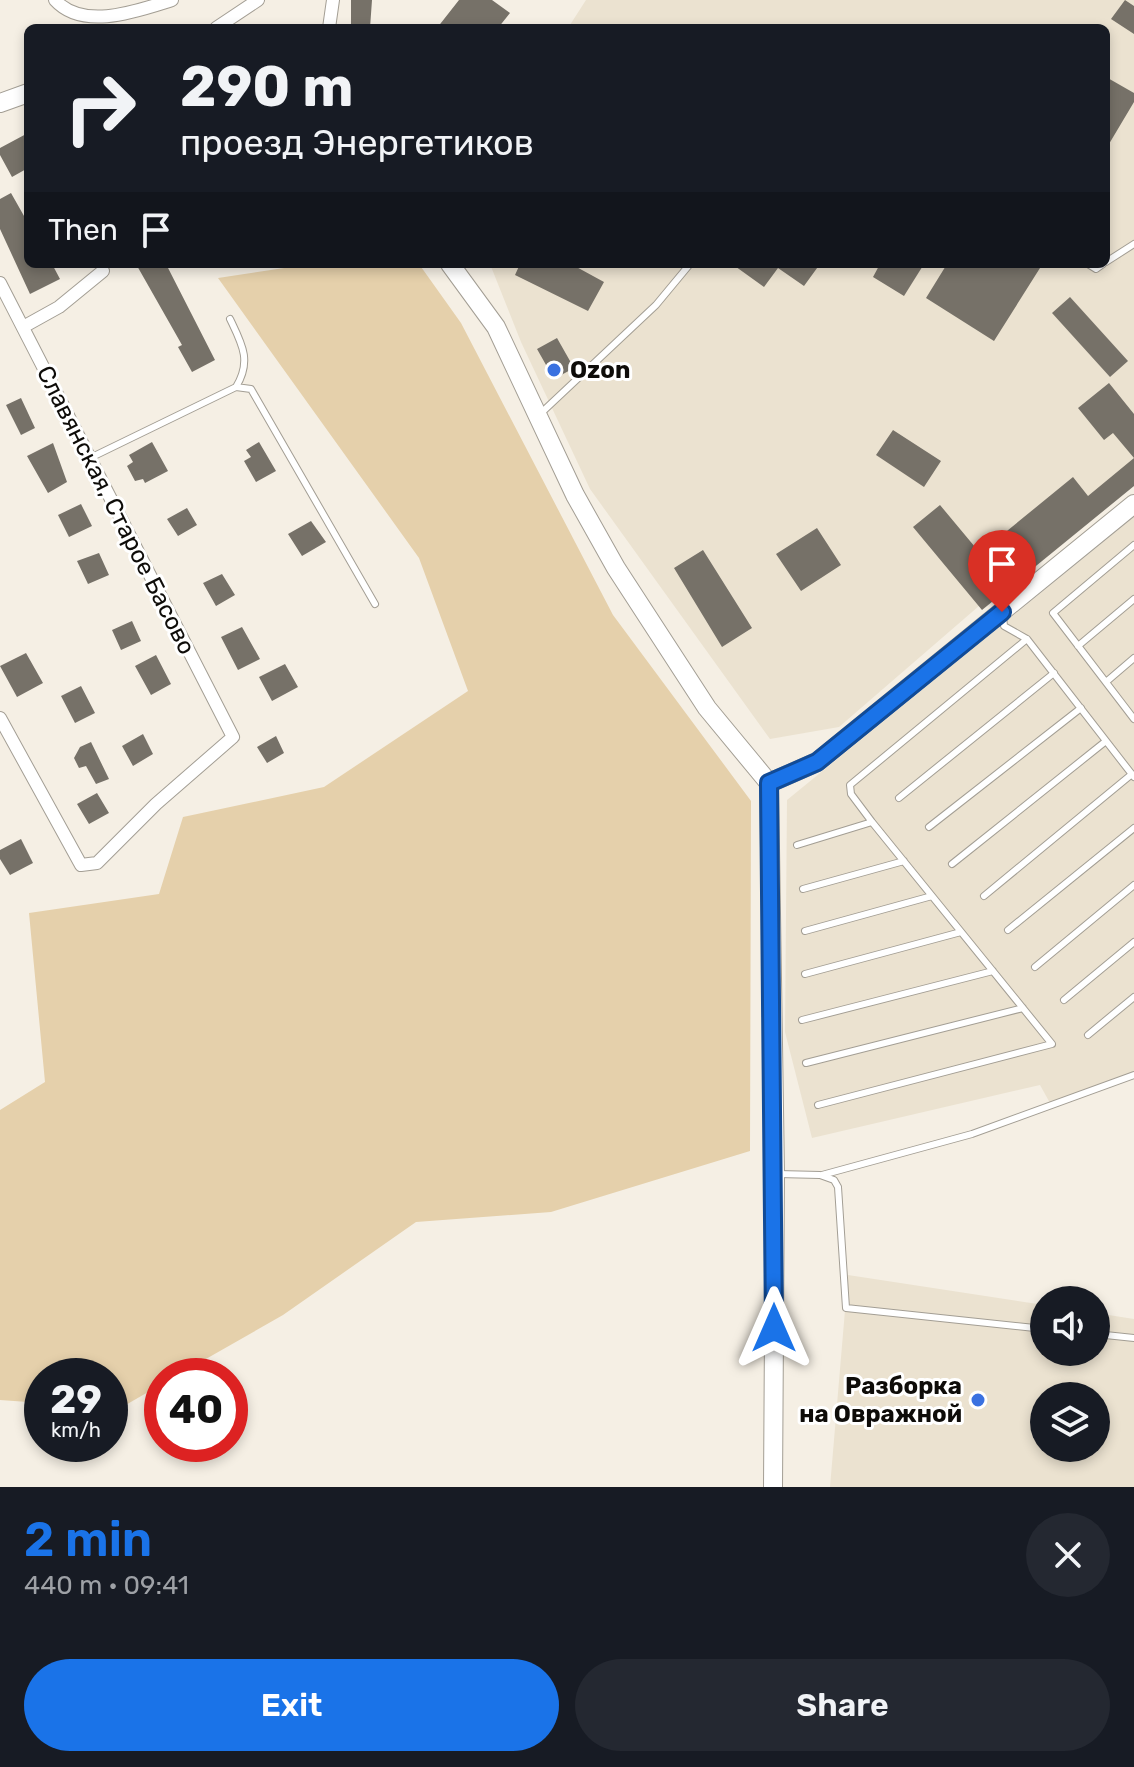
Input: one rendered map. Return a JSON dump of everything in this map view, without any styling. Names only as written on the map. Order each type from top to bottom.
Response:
[{"type":"street","points":[[55,0],[69,12],[93,17],[172,0]]},
{"type":"street","points":[[222,24],[258,0]]},
{"type":"street","points":[[330,24],[333,0]]},
{"type":"street","points":[[0,103],[24,94]]},
{"type":"street","points":[[453,268],[496,327],[575,495],[616,568],[707,708],[736,747],[769,783],[775,1174],[773,1487]]},
{"type":"street","points":[[23,327],[59,307],[103,271]]},
{"type":"street","name":"Славянская, Старое Басово","points":[[0,283],[233,737],[156,804],[97,863],[81,865],[0,718]]},
{"type":"street","points":[[769,783],[817,762],[1134,504]]},
{"type":"lane","points":[[1110,259],[1134,244]]},
{"type":"lane","points":[[539,415],[656,305],[687,268]]},
{"type":"lane","points":[[90,458],[236,387],[245,372],[245,351],[230,319]]},
{"type":"lane","points":[[236,387],[251,389],[375,604]]},
{"type":"lane","points":[[1133,717],[1053,613],[1134,545]]},
{"type":"lane","points":[[1078,646],[1134,599]]},
{"type":"lane","points":[[984,896],[1133,776],[1027,639],[1004,626],[1002,612]]},
{"type":"lane","points":[[818,1105],[1052,1044],[872,822],[851,794],[850,785],[1027,639]]},
{"type":"lane","points":[[1106,682],[1134,658]]},
{"type":"lane","points":[[899,798],[1054,673]]},
{"type":"lane","points":[[929,827],[1081,708]]},
{"type":"lane","points":[[952,864],[1106,741]]},
{"type":"lane","points":[[797,845],[872,822]]},
{"type":"lane","points":[[1008,930],[1134,828]]},
{"type":"lane","points":[[803,889],[904,861]]},
{"type":"lane","points":[[1035,967],[1134,885]]},
{"type":"lane","points":[[805,931],[932,896]]},
{"type":"lane","points":[[805,974],[961,932]]},
{"type":"lane","points":[[1064,1000],[1134,942]]},
{"type":"lane","points":[[802,1020],[993,971]]},
{"type":"lane","points":[[1088,1035],[1134,997]]},
{"type":"lane","points":[[806,1063],[1023,1008]]},
{"type":"lane","points":[[775,1174],[820,1175],[972,1134],[1134,1075]]},
{"type":"lane","points":[[820,1175],[834,1180],[838,1187],[846,1308],[1030,1328]]},
{"type":"lane","points":[[1110,1335],[1134,1338]]},
{"type":"shaded area","points":[[586,0],[1134,0],[1134,472],[839,727],[770,739],[590,489],[521,342],[492,268],[1110,268],[1110,24],[571,24]]},
{"type":"shaded area","points":[[284,268],[422,268],[461,323],[613,615],[751,801],[750,1151],[551,1212],[416,1222],[283,1315],[208,1358],[144,1358],[144,1394],[128,1404],[128,1358],[24,1358],[24,1402],[0,1400],[0,1110],[45,1082],[29,913],[159,894],[183,817],[324,787],[468,691],[419,558],[218,278]]},
{"type":"shaded area","points":[[1134,517],[1134,1075],[1050,1103],[1040,1085],[812,1138],[785,1032],[787,800]]},
{"type":"shaded area","points":[[848,1275],[1030,1303],[1030,1366],[1110,1366],[1110,1315],[1134,1319],[1134,1487],[830,1487]]},
{"type":"building","points":[[351,0],[372,0],[370,24],[351,24]]},
{"type":"building","points":[[459,0],[492,0],[510,13],[501,24],[440,24]]},
{"type":"building","points":[[1125,0],[1134,6],[1134,34],[1111,19]]},
{"type":"building","points":[[1110,79],[1134,93],[1134,102],[1110,142]]},
{"type":"building","points":[[24,135],[24,170],[12,177],[0,155],[0,148]]},
{"type":"building","points":[[11,193],[24,216],[24,268],[54,268],[60,279],[30,294],[0,229],[0,199]]},
{"type":"building","points":[[138,268],[168,268],[215,360],[192,372],[178,347],[182,345]]},
{"type":"building","points":[[518,268],[578,268],[604,282],[588,311],[515,275]]},
{"type":"building","points":[[738,268],[778,268],[764,287]]},
{"type":"building","points":[[778,268],[817,268],[804,286]]},
{"type":"building","points":[[878,268],[922,268],[904,296],[873,277]]},
{"type":"building","points":[[945,268],[1040,268],[994,341],[926,298]]},
{"type":"building","points":[[1070,297],[1128,361],[1110,377],[1052,313]]},
{"type":"building","points":[[557,338],[574,368],[554,379],[537,349]]},
{"type":"building","points":[[1109,383],[1134,414],[1134,458],[1113,433],[1104,440],[1078,408]]},
{"type":"building","points":[[21,398],[35,428],[21,435],[6,405]]},
{"type":"building","points":[[893,430],[941,461],[924,487],[876,455]]},
{"type":"building","points":[[152,442],[168,471],[145,483],[143,479],[135,481],[127,466],[133,462],[129,455]]},
{"type":"building","points":[[259,442],[276,471],[256,482],[244,461],[251,457],[246,450]]},
{"type":"building","points":[[53,443],[67,482],[48,493],[27,456]]},
{"type":"building","points":[[1134,458],[1134,486],[982,610],[913,527],[940,505],[980,553],[1073,477],[1088,496]]},
{"type":"building","points":[[81,504],[92,526],[69,537],[58,515]]},
{"type":"building","points":[[187,508],[197,525],[178,536],[167,519]]},
{"type":"building","points":[[311,521],[326,542],[302,556],[288,534]]},
{"type":"building","points":[[817,528],[841,565],[801,591],[776,554]]},
{"type":"building","points":[[703,550],[752,628],[722,647],[674,568]]},
{"type":"building","points":[[99,553],[109,575],[88,584],[77,561]]},
{"type":"building","points":[[222,574],[235,595],[216,606],[203,583]]},
{"type":"building","points":[[132,621],[141,641],[121,650],[112,630]]},
{"type":"building","points":[[242,627],[260,659],[238,670],[221,637]]},
{"type":"building","points":[[26,653],[43,683],[17,697],[0,666]]},
{"type":"building","points":[[156,655],[171,684],[151,695],[135,666]]},
{"type":"building","points":[[285,664],[298,687],[272,701],[259,677]]},
{"type":"building","points":[[81,686],[95,713],[75,723],[61,696]]},
{"type":"building","points":[[143,734],[153,754],[133,766],[122,746]]},
{"type":"building","points":[[276,736],[284,753],[267,763],[257,747]]},
{"type":"building","points":[[91,742],[109,779],[96,784],[86,766],[79,768],[74,758],[80,747]]},
{"type":"building","points":[[97,793],[109,813],[89,824],[77,804]]},
{"type":"building","points":[[21,839],[33,863],[10,875],[0,859],[0,850]]},
{"type":"place","name":"Ozon","points":[[554,370]]},
{"type":"place","name":"Разборка на Овражной","points":[[978,1400]]},
{"type":"route","points":[[774,1328],[775,1174],[769,783],[817,762],[1002,612]]}]
